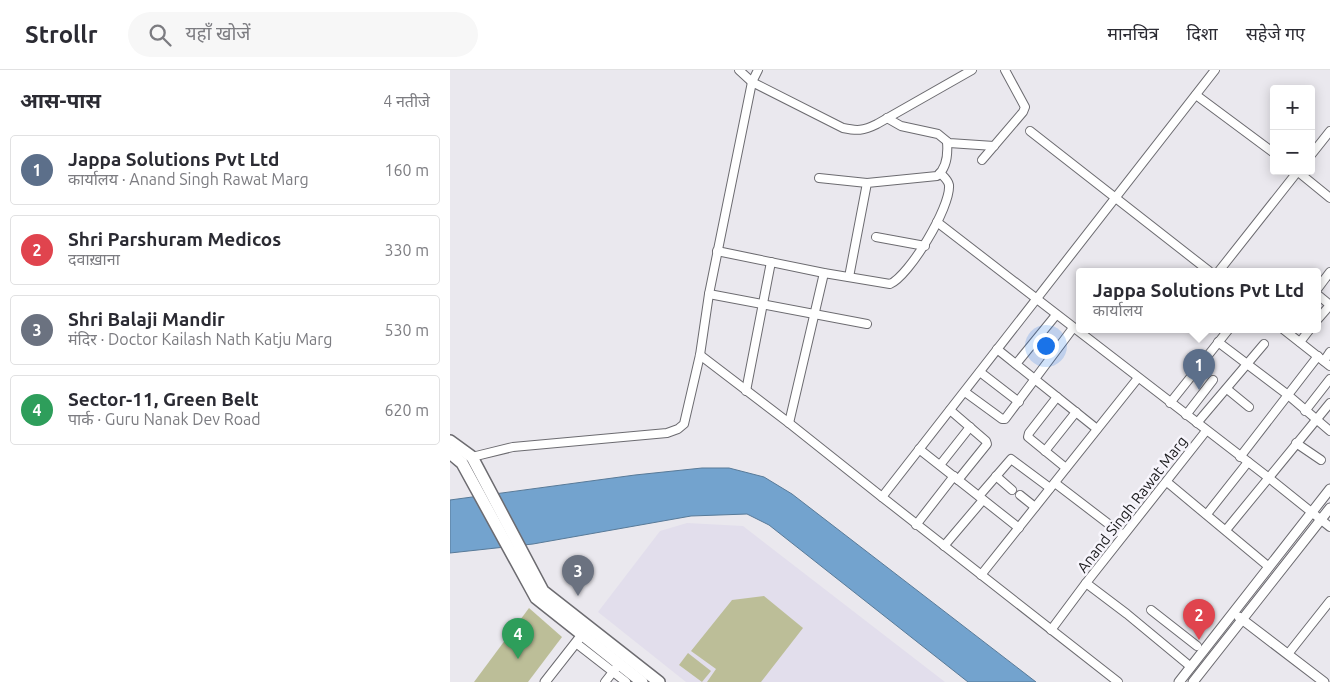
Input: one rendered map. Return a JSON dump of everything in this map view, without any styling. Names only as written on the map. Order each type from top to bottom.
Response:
[{"type":"main road","points":[[450,441],[461,461],[479,484],[516,552],[543,591],[582,635],[616,668],[642,682]]},
{"type":"main road","points":[[450,453],[461,461]]},
{"type":"main road","points":[[582,635],[658,682]]},
{"type":"street","points":[[739,70],[752,82],[843,128],[856,131],[867,129],[972,70]]},
{"type":"street","points":[[461,461],[513,448],[667,434],[684,424],[700,355],[717,251],[752,82],[758,70]]},
{"type":"street","points":[[982,160],[1023,112],[1025,106],[1005,70]]},
{"type":"street","points":[[882,498],[1215,70]]},
{"type":"street","points":[[1196,95],[1270,151]]},
{"type":"street","points":[[887,118],[901,126],[938,134],[947,142],[994,146]]},
{"type":"street","points":[[1030,131],[1206,268]]},
{"type":"street","points":[[1315,150],[1329,133]]},
{"type":"street","points":[[819,178],[867,183],[933,177],[940,173],[946,159],[947,142]]},
{"type":"street","points":[[717,251],[824,274],[885,284],[894,282],[924,246],[937,222],[949,190],[947,180],[940,173]]},
{"type":"street","points":[[1221,268],[1295,175]]},
{"type":"street","points":[[1303,175],[1330,198]]},
{"type":"street","points":[[849,277],[867,183]]},
{"type":"street","points":[[937,222],[1076,330]]},
{"type":"street","points":[[876,238],[924,246]]},
{"type":"street","points":[[746,391],[770,262]]},
{"type":"street","points":[[1327,282],[1330,272]]},
{"type":"street","points":[[788,423],[824,274]]},
{"type":"street","points":[[709,294],[867,324]]},
{"type":"street","points":[[1321,316],[1330,305]]},
{"type":"street","points":[[1016,364],[1056,314]]},
{"type":"street","points":[[965,392],[1002,419],[1005,419],[1073,328]]},
{"type":"street","points":[[1080,333],[1330,527]]},
{"type":"street","points":[[1170,403],[1226,333]]},
{"type":"street","points":[[1290,333],[1324,361]]},
{"type":"street","points":[[1300,342],[1307,333]]},
{"type":"street","points":[[1218,342],[1288,395],[1330,431]]},
{"type":"street","points":[[1197,424],[1264,344]]},
{"type":"street","points":[[997,350],[1097,429]]},
{"type":"street","points":[[1240,457],[1288,395],[1324,361],[1330,352]]},
{"type":"street","points":[[700,355],[1118,682]]},
{"type":"street","points":[[980,372],[1019,402]]},
{"type":"street","points":[[981,575],[1138,378]]},
{"type":"street","points":[[1305,411],[1330,379]]},
{"type":"street","points":[[1186,415],[1213,380]]},
{"type":"street","points":[[1227,389],[1250,407]]},
{"type":"street","points":[[1057,397],[1028,435],[1029,438],[1066,468]]},
{"type":"street","points":[[1226,530],[1330,403]]},
{"type":"street","points":[[916,524],[987,444],[986,441],[950,410]]},
{"type":"street","points":[[1045,451],[1076,412]]},
{"type":"street","points":[[940,465],[970,427]]},
{"type":"street","name":"Anand Singh Rawat Marg","points":[[1191,667],[1086,583],[1206,431]]},
{"type":"street","points":[[1296,443],[1321,460]]},
{"type":"street","points":[[919,449],[1019,528]]},
{"type":"street","points":[[944,546],[996,476],[1011,459],[1053,485],[1123,535]]},
{"type":"street","points":[[1207,514],[1248,462]]},
{"type":"street","points":[[996,476],[1012,490]]},
{"type":"street","points":[[1167,482],[1269,567]]},
{"type":"street","points":[[1179,682],[1330,489]]},
{"type":"street","points":[[1020,495],[1035,507]]},
{"type":"street","points":[[1193,682],[1330,508]]},
{"type":"street","points":[[1051,630],[1086,583]]},
{"type":"street","points":[[1288,654],[1330,601]]},
{"type":"street","points":[[1150,610],[1197,646]]},
{"type":"street","points":[[1233,612],[1324,682]]},
{"type":"street","points":[[545,682],[582,635]]},
{"type":"street","points":[[605,682],[616,668],[626,682]]},
{"type":"shaded area","points":[[687,523],[743,526],[945,682],[686,682],[598,612],[660,531]]},
{"type":"green space","points":[[764,596],[803,628],[761,682],[707,682],[716,669],[691,651],[732,600]]},
{"type":"green space","points":[[529,608],[562,637],[528,682],[474,682]]},
{"type":"green space","points":[[688,653],[711,671],[702,682],[679,665]]},
{"type":"water","points":[[702,468],[729,468],[764,477],[792,494],[1036,682],[968,682],[769,525],[747,514],[691,516],[533,544],[450,553],[450,500]]},
{"type":"place","name":"Jappa Solutions Pvt Ltd","points":[[1199,390]]},
{"type":"place","name":"Shri Balaji Mandir","points":[[578,596]]},
{"type":"place","name":"Shri Parshuram Medicos","points":[[1199,640]]},
{"type":"place","name":"Sector-11, Green Belt","points":[[518,659]]}]
